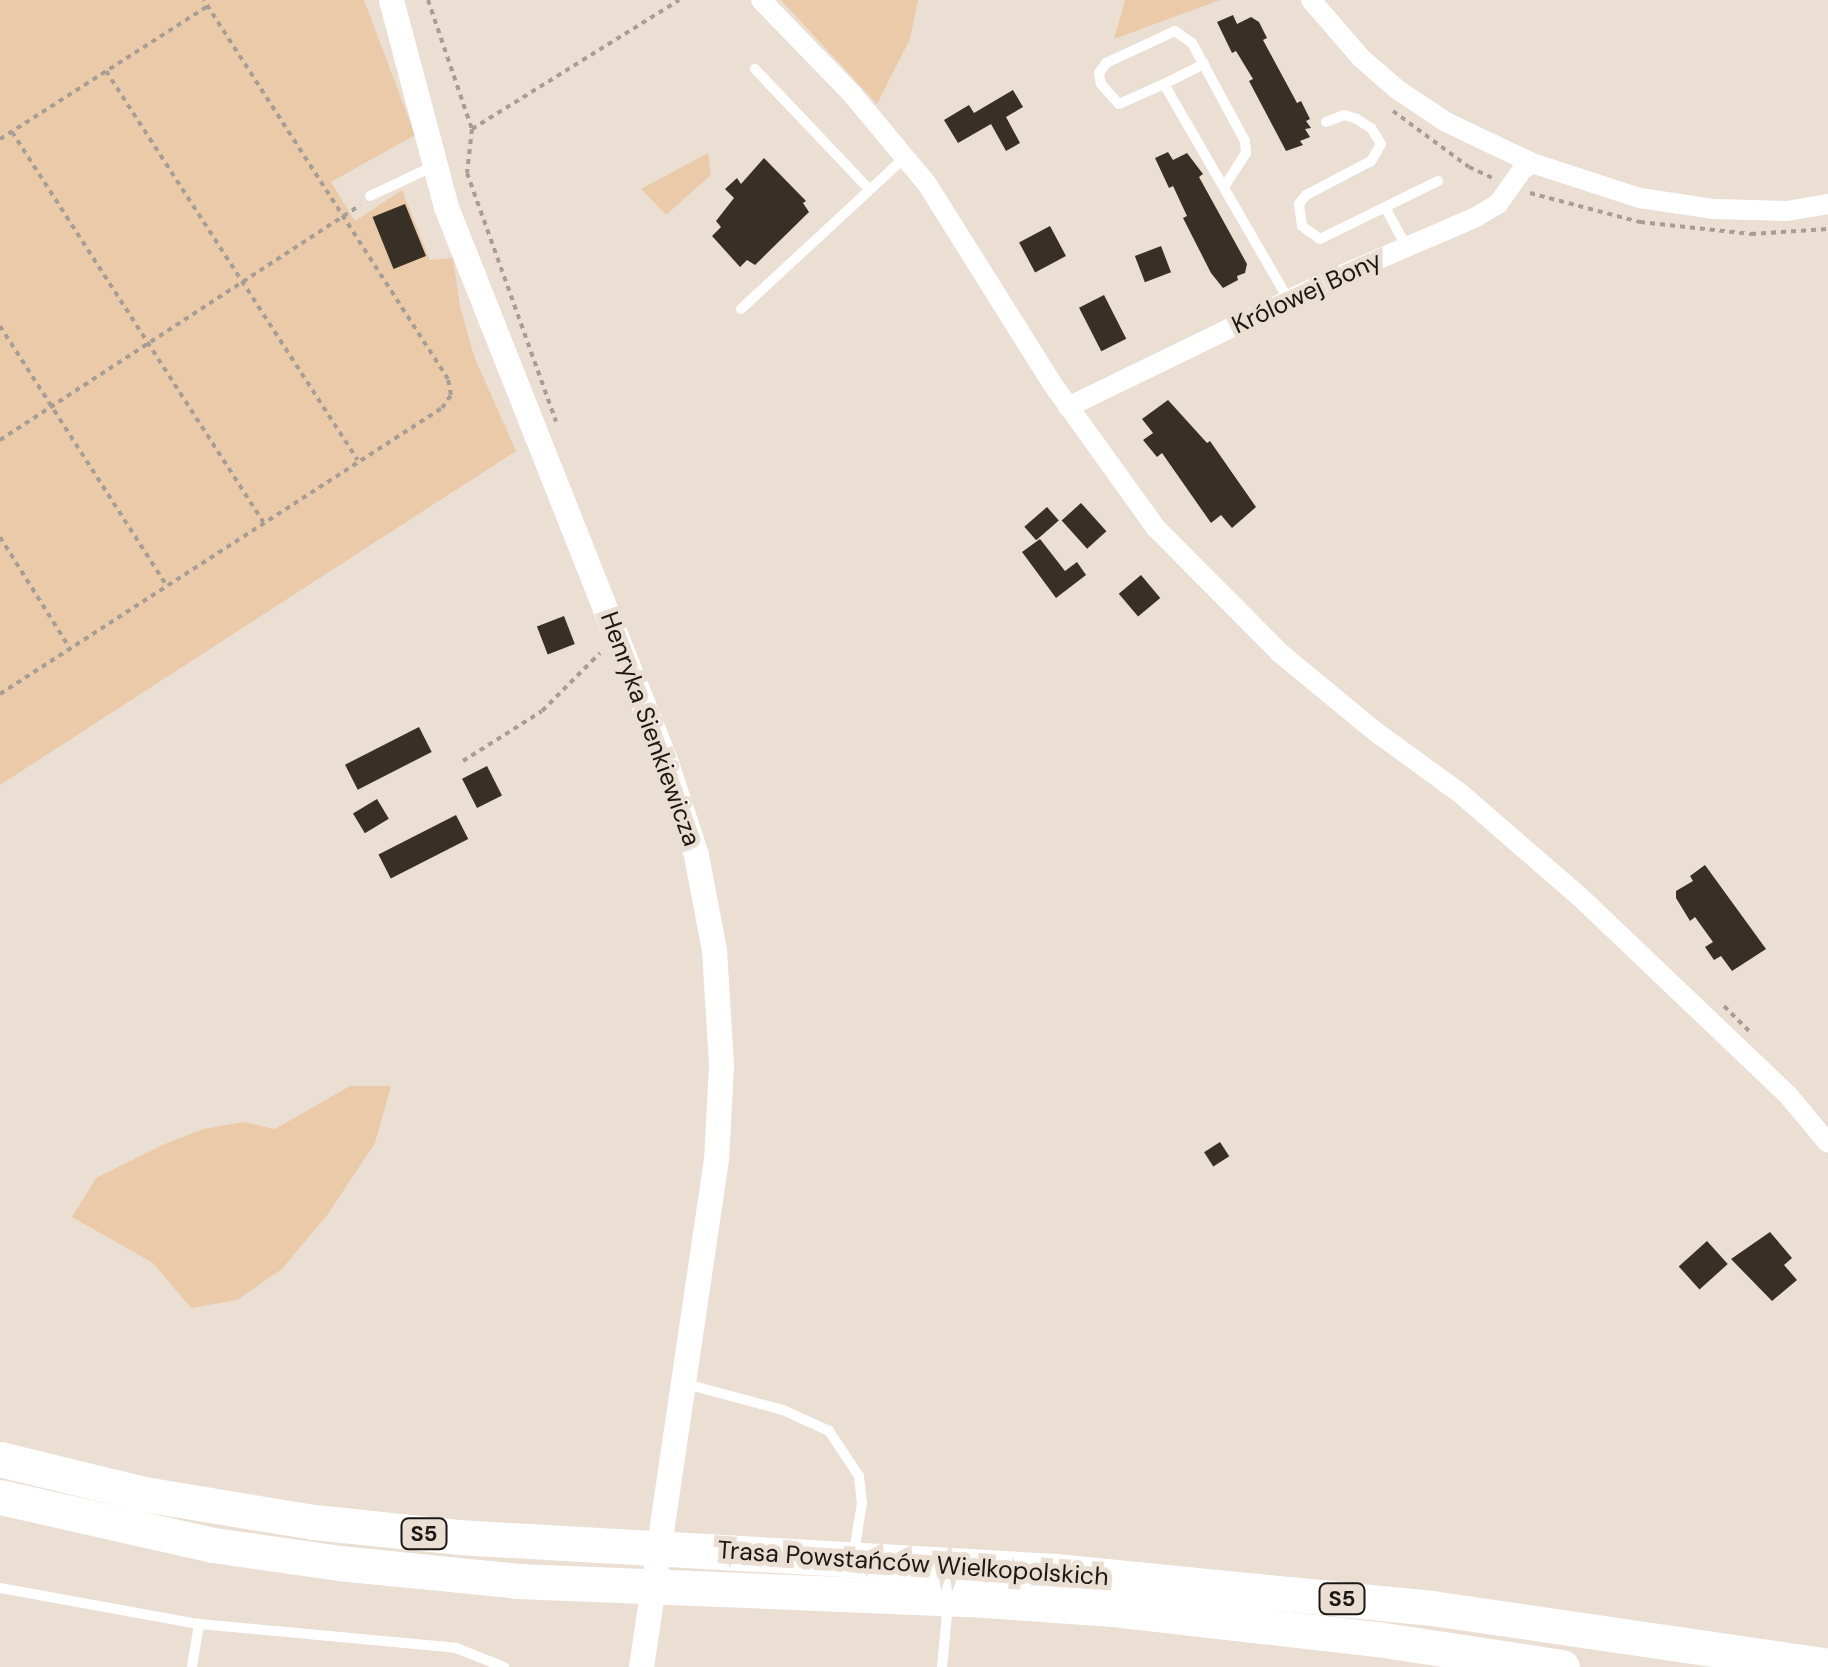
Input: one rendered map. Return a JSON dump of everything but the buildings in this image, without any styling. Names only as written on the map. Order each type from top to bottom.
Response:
[{"type":"highway","name":"Trasa Powstańców Wielkopolskich","points":[[0,1459],[144,1494],[314,1522],[458,1537],[1055,1572],[1432,1608],[1828,1666]]},
{"type":"highway","name":"Trasa Powstańców Wielkopolskich","points":[[0,1497],[212,1545],[356,1564],[518,1581],[949,1598],[1282,1628],[1562,1667]]},
{"type":"street","name":"Henryka Sienkiewicza","points":[[391,0],[446,207],[614,626],[696,855],[720,1006],[716,1158],[642,1661]]},
{"type":"street","points":[[761,0],[906,156],[956,228],[1068,408],[1156,528],[1280,653],[1518,840],[1788,1095],[1828,1143]]},
{"type":"street","points":[[1311,0],[1348,45],[1398,90],[1446,122],[1532,164],[1640,198],[1714,209],[1787,210],[1828,204]]},
{"type":"street","name":"Królowej Bony","points":[[1068,408],[1498,204],[1522,170],[1532,164]]},
{"type":"lane","points":[[1204,64],[1119,104],[1109,98],[1099,72],[1106,63],[1175,32],[1192,43],[1204,64],[1246,141],[1246,153],[1224,187]]},
{"type":"lane","points":[[755,69],[869,189]]},
{"type":"lane","points":[[1164,84],[1289,300]]},
{"type":"lane","points":[[1326,122],[1344,114],[1358,119],[1371,128],[1381,144],[1371,160],[1306,194],[1299,204],[1302,226],[1320,238],[1438,181]]},
{"type":"lane","points":[[741,308],[906,156]]},
{"type":"lane","points":[[370,196],[435,166]]},
{"type":"lane","points":[[1386,207],[1406,248]]},
{"type":"lane","points":[[684,1383],[783,1410],[830,1431],[859,1476],[862,1503],[854,1558]]},
{"type":"lane","points":[[0,1588],[198,1624],[456,1648],[504,1667]]},
{"type":"lane","points":[[942,1667],[949,1598]]},
{"type":"lane","points":[[192,1667],[198,1624]]},
{"type":"path","points":[[428,0],[472,129],[468,174],[557,425]]},
{"type":"path","points":[[472,129],[679,0]]},
{"type":"path","points":[[0,140],[206,3],[452,387],[442,408],[0,694]]},
{"type":"path","points":[[106,71],[358,460]]},
{"type":"path","points":[[12,132],[263,522]]},
{"type":"path","points":[[0,440],[343,219],[370,196]]},
{"type":"path","points":[[0,326],[166,586]]},
{"type":"path","points":[[0,537],[70,648]]},
{"type":"path","points":[[462,761],[542,711],[599,656],[614,626]]},
{"type":"path","points":[[1718,1002],[1748,1026],[1755,1038]]},
{"type":"shaded area","points":[[0,0],[364,0],[415,135],[331,182],[355,221],[402,190],[430,260],[453,258],[460,306],[474,356],[516,451],[0,785]]},
{"type":"shaded area","points":[[781,0],[918,0],[910,39],[877,104]]},
{"type":"shaded area","points":[[1125,0],[1220,0],[1114,39]]},
{"type":"shaded area","points":[[708,153],[711,175],[666,215],[641,189]]},
{"type":"shaded area","points":[[350,1086],[391,1086],[375,1143],[328,1214],[282,1269],[237,1300],[191,1308],[153,1263],[72,1217],[96,1178],[165,1144],[203,1129],[244,1122],[275,1129]]}]
